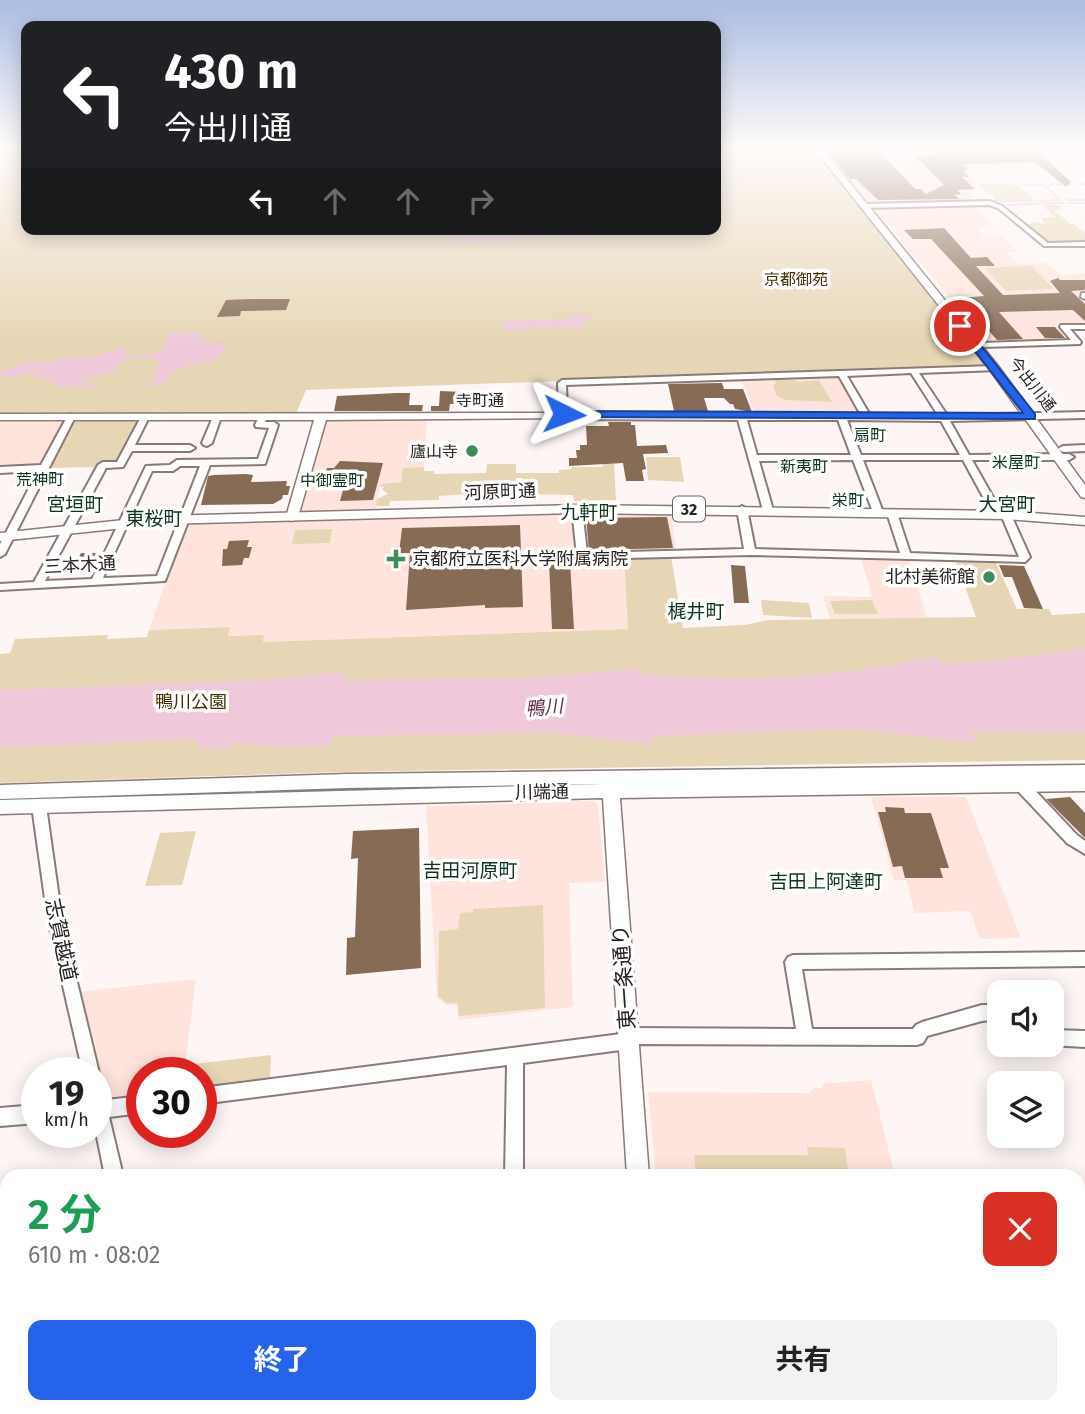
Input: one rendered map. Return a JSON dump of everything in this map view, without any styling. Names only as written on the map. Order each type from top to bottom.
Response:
[{"type":"main road","name":"河原町通","points":[[4,537],[184,520],[577,509],[885,512],[1002,515],[1085,521]]},
{"type":"street","name":"今出川通","points":[[872,213],[982,345],[1085,479]]},
{"type":"street","name":"今出川通","points":[[872,213],[1035,416]]},
{"type":"street","points":[[1007,213],[1046,245],[1085,244]]},
{"type":"street","points":[[1075,244],[1085,254]]},
{"type":"street","points":[[982,345],[1077,342],[1064,327],[1085,327]]},
{"type":"street","points":[[564,416],[562,383],[994,368]]},
{"type":"street","points":[[577,509],[582,555],[585,556],[750,552],[1021,560],[1025,557],[1002,515],[913,370]]},
{"type":"street","points":[[841,373],[866,416]]},
{"type":"street","name":"寺町通","points":[[0,417],[1085,415]]},
{"type":"street","points":[[292,517],[321,416]]},
{"type":"street","points":[[742,416],[768,510]]},
{"type":"street","points":[[841,416],[858,458],[906,556]]},
{"type":"street","points":[[0,554],[4,537],[71,417]]},
{"type":"street","points":[[38,585],[103,465],[120,465],[145,417]]},
{"type":"street","points":[[207,443],[217,417]]},
{"type":"street","points":[[96,582],[149,468],[173,468],[177,463],[262,462],[274,425],[259,425],[263,417]]},
{"type":"street","points":[[128,448],[190,448]]},
{"type":"street","points":[[754,457],[966,457],[1064,454],[1085,448]]},
{"type":"street","name":"今出川通","points":[[1064,454],[1085,494]]},
{"type":"street","points":[[184,520],[206,463]]},
{"type":"street","points":[[0,470],[44,468]]},
{"type":"street","points":[[743,509],[750,552]]},
{"type":"street","name":"三本木通","points":[[0,587],[161,579],[184,520]]},
{"type":"street","name":"川端通","points":[[0,807],[610,785],[1085,772]]},
{"type":"street","name":"川端通","points":[[0,792],[347,781],[610,785],[1085,784]]},
{"type":"street","name":"東一条通り","points":[[610,785],[637,1169]]},
{"type":"street","points":[[1022,786],[1072,839],[1085,848]]},
{"type":"street","name":"志賀越道","points":[[39,806],[55,920],[87,1057]]},
{"type":"street","points":[[806,1038],[793,962],[1085,959]]},
{"type":"street","points":[[217,1094],[515,1056],[628,1038],[917,1037],[922,1030],[987,1013]]},
{"type":"street","points":[[1064,1039],[1085,1040]]},
{"type":"street","points":[[514,1169],[515,1056]]},
{"type":"street","points":[[0,1117],[21,1115]]},
{"type":"street","points":[[107,1148],[112,1169]]},
{"type":"shaded area","points":[[878,213],[980,213],[992,227],[977,228],[983,234],[978,236],[999,235],[1017,251],[993,254],[1006,253],[1018,264],[1047,263],[1062,276],[1085,273],[1085,293],[1080,294],[1085,299],[1085,325],[1061,326],[1074,341],[988,344]]},
{"type":"shaded area","points":[[838,377],[860,414],[755,414],[742,380]]},
{"type":"shaded area","points":[[66,419],[39,467],[0,468],[0,420]]},
{"type":"shaded area","points":[[327,419],[427,419],[424,467],[403,468],[401,482],[380,484],[375,519],[671,513],[677,556],[624,557],[629,629],[263,642],[264,635],[228,636],[229,627],[149,630],[185,523],[294,521],[305,495]]},
{"type":"shaded area","points":[[861,558],[909,559],[927,618],[830,619],[823,596],[872,597]]},
{"type":"shaded area","points":[[871,797],[966,797],[1021,938],[980,939],[970,911],[915,913],[906,880],[894,880]]},
{"type":"shaded area","points":[[594,801],[598,805],[605,882],[569,883],[573,1007],[459,1020],[456,1005],[446,1005],[437,997],[426,806]]},
{"type":"shaded area","points":[[196,979],[186,1057],[126,1057],[126,1102],[112,1104],[112,1057],[94,1057],[78,992]]},
{"type":"shaded area","points":[[871,1080],[893,1169],[655,1169],[648,1092],[809,1093],[814,1088],[822,1088],[822,1084]]},
{"type":"green space","name":"京都御苑","points":[[0,213],[21,213],[21,235],[721,235],[721,213],[865,213],[987,366],[306,390],[296,414],[0,416]]},
{"type":"green space","points":[[1051,213],[1057,213],[1085,233],[1085,242],[1048,243],[1025,226],[1034,222],[1050,225],[1043,223],[1042,218],[1055,217]]},
{"type":"green space","points":[[1031,266],[1054,289],[1006,291],[985,268]]},
{"type":"green space","points":[[791,379],[799,382],[819,380],[832,402],[785,400],[777,396],[774,380]]},
{"type":"green space","points":[[74,421],[140,421],[118,463],[99,467],[46,468]]},
{"type":"green space","points":[[646,457],[680,457],[684,482],[648,480]]},
{"type":"green space","points":[[614,462],[616,500],[574,501],[573,495],[522,494],[523,478],[516,478],[513,491],[439,496],[439,500],[390,501],[389,506],[376,506],[377,499],[388,494],[382,489],[384,487],[380,487],[381,484],[401,482],[403,468],[424,467],[424,471],[434,471],[434,474],[486,473],[487,464],[516,464],[516,473],[559,473],[559,470],[571,467],[603,467],[603,464]]},
{"type":"green space","points":[[332,529],[330,543],[292,544],[295,530]]},
{"type":"green space","name":"鴨川公園","points":[[624,556],[671,556],[683,628],[745,625],[768,620],[976,617],[956,562],[996,563],[1017,609],[1049,609],[1052,615],[1085,613],[1085,760],[337,772],[0,783],[0,654],[10,653],[15,639],[108,635],[107,639],[147,637],[149,630],[230,627],[228,636],[264,635],[263,642],[628,629]]},
{"type":"green space","points":[[761,600],[809,603],[812,618],[763,615]]},
{"type":"green space","points":[[872,600],[878,614],[835,614],[830,601]]},
{"type":"green space","points":[[196,831],[182,885],[145,886],[160,833]]},
{"type":"green space","points":[[543,905],[545,1008],[459,1016],[458,1003],[447,1003],[438,996],[439,931],[458,929],[460,913],[473,912],[473,909]]},
{"type":"green space","points":[[271,1055],[270,1079],[217,1085],[217,1061]]},
{"type":"green space","points":[[807,1147],[845,1148],[848,1169],[695,1169],[694,1155],[808,1155]]},
{"type":"water","points":[[454,235],[506,235],[513,239],[559,235],[500,242],[486,240],[469,245],[455,242]]},
{"type":"water","points":[[559,235],[602,237],[579,239]]},
{"type":"water","points":[[573,315],[597,319],[586,320],[582,329],[569,326],[562,329],[546,327],[504,330],[503,321],[573,319]]},
{"type":"water","points":[[176,332],[197,333],[209,345],[223,341],[224,350],[216,360],[178,370],[167,375],[169,378],[165,382],[150,387],[147,387],[154,380],[159,362],[144,357],[122,363],[117,366],[116,372],[82,379],[85,383],[101,383],[91,387],[57,387],[51,379],[32,378],[42,369],[10,378],[0,376],[1,371],[21,365],[43,361],[56,363],[57,359],[62,358],[93,357],[122,347],[126,347],[123,351],[127,356],[157,354],[166,345],[167,335]]},
{"type":"water","name":"鴨川","points":[[1085,648],[1085,733],[972,732],[977,743],[856,729],[653,736],[654,743],[643,744],[552,733],[333,736],[331,745],[305,747],[226,741],[235,749],[201,749],[194,739],[0,748],[0,690],[262,680],[344,672],[344,680],[527,678],[641,668],[643,674],[671,676],[787,677],[881,667],[936,656],[942,664],[999,660]]},
{"type":"building","points":[[944,228],[971,258],[987,257],[995,266],[976,266],[1003,295],[1060,293],[1050,281],[1058,278],[1085,280],[1085,290],[1071,291],[1085,304],[1085,321],[1073,310],[999,312],[1023,339],[997,340],[960,298],[984,296],[931,239],[913,239],[904,230]]},
{"type":"building","points":[[290,299],[286,310],[241,311],[240,316],[217,317],[226,300]]},
{"type":"building","points":[[1036,327],[1055,327],[1065,338],[1045,338]]},
{"type":"building","points":[[722,383],[724,389],[743,389],[752,412],[735,409],[733,404],[724,398],[704,398],[708,411],[674,411],[668,384]]},
{"type":"building","points":[[440,391],[463,392],[462,404],[450,404],[449,411],[431,411],[431,406],[439,406]]},
{"type":"building","points":[[410,393],[409,405],[423,405],[422,411],[334,411],[337,396]]},
{"type":"building","points":[[608,422],[631,422],[631,425],[635,425],[637,446],[666,445],[668,453],[643,454],[646,469],[642,470],[644,481],[626,481],[623,463],[569,466],[569,458],[577,458],[576,450],[580,450],[580,445],[587,445],[586,426],[609,426]]},
{"type":"building","points":[[340,461],[383,463],[373,500],[340,501],[343,490],[322,489],[327,468],[334,468]]},
{"type":"building","points":[[253,475],[251,482],[287,481],[286,486],[290,486],[288,495],[283,495],[282,499],[273,504],[201,505],[208,476]]},
{"type":"building","points":[[667,517],[673,548],[589,550],[586,518]]},
{"type":"building","points":[[520,525],[523,607],[485,608],[485,605],[406,610],[410,553],[399,553],[402,528]]},
{"type":"building","points":[[249,540],[247,547],[252,547],[249,558],[244,558],[242,565],[222,566],[223,549],[227,549],[229,541]]},
{"type":"building","points":[[81,553],[96,553],[87,571],[72,571]]},
{"type":"building","points":[[549,562],[570,562],[574,629],[552,629]]},
{"type":"building","points":[[731,565],[745,566],[749,603],[734,603]]},
{"type":"building","points":[[999,565],[1024,566],[1043,609],[1024,608],[1012,577],[1004,577]]},
{"type":"building","points":[[1070,797],[1085,813],[1085,838],[1046,799]]},
{"type":"building","points":[[885,807],[904,808],[905,813],[931,813],[949,868],[940,868],[943,878],[905,878],[902,866],[893,867],[878,812],[886,812]]},
{"type":"building","points":[[419,828],[421,968],[346,975],[347,938],[355,937],[358,858],[351,859],[353,831]]},
{"type":"place","name":"廬山寺","points":[[472,451]]},
{"type":"place","name":"京都府立医科大学附属病院","points":[[396,559]]},
{"type":"place","name":"北村美術館","points":[[989,577]]},
{"type":"district","name":"扇町","points":[[870,435]]},
{"type":"district","name":"米屋町","points":[[1016,462]]},
{"type":"district","name":"新夷町","points":[[804,466]]},
{"type":"district","name":"荒神町","points":[[40,479]]},
{"type":"district","name":"中御霊町","points":[[332,480]]},
{"type":"district","name":"栄町","points":[[848,500]]},
{"type":"district","name":"宮垣町","points":[[75,504]]},
{"type":"district","name":"大宮町","points":[[1007,504]]},
{"type":"district","name":"九軒町","points":[[589,512]]},
{"type":"district","name":"東桜町","points":[[154,518]]},
{"type":"district","name":"梶井町","points":[[696,611]]},
{"type":"district","name":"吉田河原町","points":[[470,870]]},
{"type":"district","name":"吉田上阿達町","points":[[826,881]]},
{"type":"route","points":[[564,414],[963,418],[1031,416],[960,326]]}]
